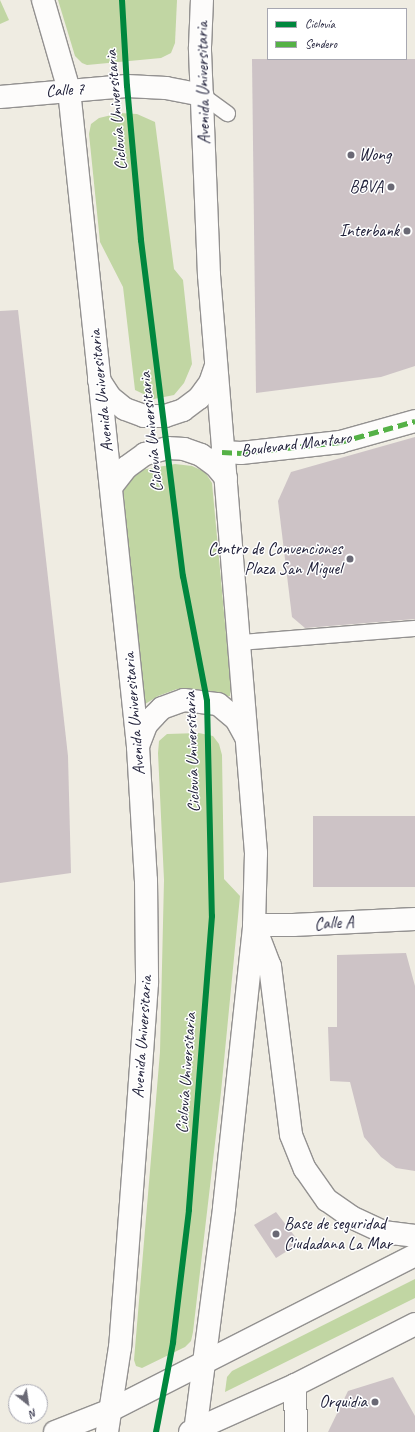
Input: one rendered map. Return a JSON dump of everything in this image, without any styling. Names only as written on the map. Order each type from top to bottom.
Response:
[{"type":"main road","name":"Avenida Universitaria","points":[[43,0],[69,90],[99,380],[112,486],[138,747],[146,880],[147,983],[120,1339],[107,1432]]},
{"type":"main road","name":"Avenida Universitaria","points":[[194,1431],[205,1362],[224,1208],[254,925],[256,853],[240,642],[226,478],[222,452],[217,364],[209,275],[200,48],[202,0]]},
{"type":"main road","name":"Calle 7","points":[[0,97],[127,86],[166,88],[202,95]]},
{"type":"main road","points":[[99,380],[110,397],[125,409],[144,416],[164,416],[183,410],[199,398],[210,383],[217,364]]},
{"type":"main road","name":"Boulevard Mantaro","points":[[222,452],[241,452],[340,442],[415,421]]},
{"type":"main road","points":[[112,486],[127,467],[145,454],[167,448],[184,449],[200,455],[215,465],[226,478]]},
{"type":"main road","points":[[138,747],[146,725],[154,716],[162,708],[184,700],[218,704],[236,719],[247,740]]},
{"type":"main road","name":"Calle A","points":[[254,925],[293,925],[415,919]]},
{"type":"main road","points":[[254,925],[270,966],[291,1135],[306,1169],[327,1200],[352,1217],[384,1232],[415,1236]]},
{"type":"main road","points":[[55,1432],[111,1410],[415,1255]]},
{"type":"main road","points":[[194,1431],[294,1385],[415,1324]]},
{"type":"main road","points":[[294,1385],[296,1432]]},
{"type":"lane","points":[[202,95],[227,113]]},
{"type":"lane","points":[[240,642],[415,628]]},
{"type":"green space","points":[[0,0],[9,20],[0,24]]},
{"type":"green space","points":[[58,0],[177,0],[175,43],[171,53],[161,58],[87,65],[82,63],[75,56]]},
{"type":"green space","points":[[120,113],[137,114],[155,122],[174,269],[183,280],[192,364],[184,383],[174,395],[154,399],[135,390],[123,287],[100,242],[89,134],[91,124],[99,118]]},
{"type":"green space","points":[[175,464],[192,466],[205,472],[212,483],[231,688],[230,696],[222,697],[196,689],[177,689],[158,696],[142,706],[123,487],[129,479],[141,470]]},
{"type":"green space","points":[[199,733],[213,736],[219,744],[222,755],[224,879],[240,896],[221,1092],[193,1332],[191,1341],[185,1347],[142,1368],[136,1366],[134,1360],[160,1052],[164,880],[158,753],[159,741],[167,734]]},
{"type":"green space","points":[[415,1279],[415,1298],[225,1392],[227,1377],[232,1371]]},
{"type":"building","points":[[252,59],[415,59],[415,366],[381,377],[256,393]]},
{"type":"building","points":[[18,310],[68,756],[71,873],[0,883],[0,311]]},
{"type":"building","name":"Centro de Convenciones Plaza San Miguel","points":[[415,437],[415,619],[305,628],[292,617],[278,501],[291,472]]},
{"type":"building","points":[[313,816],[415,816],[415,887],[313,887]]},
{"type":"building","points":[[406,953],[415,986],[415,1171],[396,1168],[381,1157],[364,1137],[350,1082],[330,1081],[328,1027],[337,1027],[337,955]]},
{"type":"building","name":"Base de seguridad Ciudadana La Mar","points":[[276,1212],[300,1243],[276,1258],[254,1225]]},
{"type":"building","name":"Orquidia","points":[[393,1377],[415,1416],[415,1432],[328,1432],[348,1391]]},
{"type":"marked path","points":[[222,452],[241,453],[340,442],[415,421]]},
{"type":"cycle path","name":"Ciclovía Universitaria","points":[[122,0],[127,86],[141,240],[183,576],[207,701],[212,916],[189,1210],[173,1343],[156,1432]]},
{"type":"place","name":"Wong","points":[[351,155]]},
{"type":"place","name":"BBVA","points":[[391,187]]},
{"type":"place","name":"Interbank","points":[[407,231]]},
{"type":"place","name":"Centro de Convenciones Plaza San Miguel","points":[[350,559]]},
{"type":"place","name":"Base de seguridad Ciudadana La Mar","points":[[276,1234]]},
{"type":"place","name":"Orquidia","points":[[375,1402]]}]
